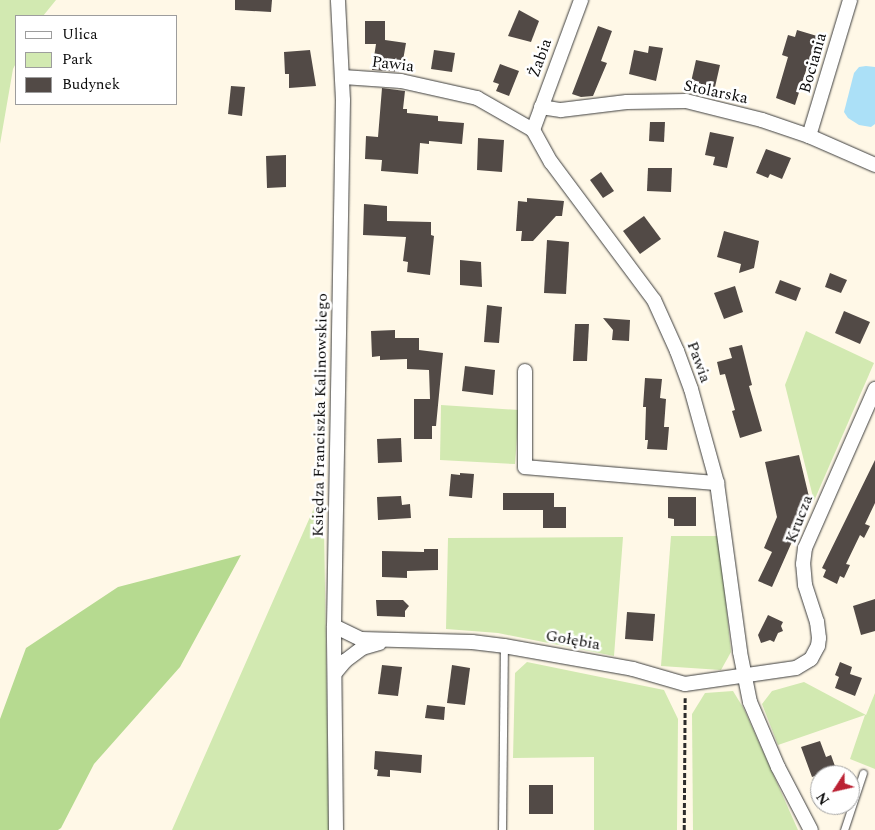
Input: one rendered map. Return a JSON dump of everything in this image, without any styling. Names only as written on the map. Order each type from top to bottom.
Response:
[{"type":"street","name":"Księdza Franciszka Kalinowskiego","points":[[336,830],[334,626],[342,77],[338,0]]},
{"type":"street","name":"Żabia","points":[[533,130],[581,0]]},
{"type":"street","name":"Bociania","points":[[809,136],[850,0]]},
{"type":"street","name":"Pawia","points":[[342,77],[401,81],[477,98],[533,130],[551,162],[632,268],[654,300],[677,351],[691,389],[717,483],[750,702],[762,733],[811,830]]},
{"type":"street","name":"Stolarska","points":[[541,108],[561,110],[627,102],[686,101],[762,120],[809,136],[875,165]]},
{"type":"street","points":[[525,372],[525,467],[717,483]]},
{"type":"street","name":"Krucza","points":[[745,675],[796,668],[811,659],[818,646],[817,622],[804,574],[805,548],[875,389]]},
{"type":"street","name":"Gołębia","points":[[334,626],[361,639],[472,642],[504,646],[633,669],[685,684],[745,675]]},
{"type":"street","name":"Gołębia","points":[[335,673],[345,661],[362,648],[392,640]]},
{"type":"lane","points":[[502,830],[504,646]]},
{"type":"lane","points":[[844,830],[863,773]]},
{"type":"path","points":[[684,830],[685,684]]},
{"type":"green space","points":[[0,0],[56,0],[44,15],[15,15],[15,65],[0,144]]},
{"type":"green space","points":[[806,331],[874,363],[814,501],[785,385]]},
{"type":"green space","points":[[441,405],[519,410],[515,464],[440,460]]},
{"type":"green space","points":[[325,483],[324,528],[329,830],[172,830]]},
{"type":"green space","points":[[671,536],[719,536],[731,652],[721,670],[661,666]]},
{"type":"green space","points":[[623,537],[614,656],[498,633],[446,629],[448,538]]},
{"type":"green space","points":[[241,555],[180,667],[94,764],[61,828],[58,830],[0,830],[0,719],[26,648],[118,587]]},
{"type":"green space","points":[[527,662],[664,690],[678,719],[677,830],[594,830],[594,757],[513,758],[515,673]]},
{"type":"green space","points":[[804,682],[866,715],[875,693],[875,769],[850,759],[865,715],[778,745],[762,704],[772,691]]},
{"type":"green space","points":[[733,691],[744,709],[798,830],[693,830],[692,714],[705,693]]},
{"type":"water","points":[[859,67],[875,67],[875,124],[871,127],[859,125],[848,118],[844,112],[854,73]]},
{"type":"building","points":[[235,0],[272,0],[271,12],[235,10]]},
{"type":"building","points":[[519,10],[539,21],[531,42],[508,36]]},
{"type":"building","points":[[365,21],[385,21],[385,40],[406,43],[401,72],[372,70],[376,44],[365,44]]},
{"type":"building","points":[[598,26],[612,31],[601,61],[607,63],[593,96],[581,97],[572,94]]},
{"type":"building","points":[[797,30],[817,36],[795,105],[776,98],[788,57],[782,55],[788,35],[795,37]]},
{"type":"building","points":[[649,46],[663,48],[656,81],[629,74],[634,50],[648,53]]},
{"type":"building","points":[[310,50],[316,86],[289,88],[289,74],[285,74],[284,52]]},
{"type":"building","points":[[434,50],[455,53],[452,72],[431,69]]},
{"type":"building","points":[[696,60],[720,65],[715,87],[691,82]]},
{"type":"building","points":[[500,64],[519,71],[509,96],[496,91],[499,84],[493,82]]},
{"type":"building","points":[[231,86],[245,87],[242,116],[228,114]]},
{"type":"building","points":[[382,88],[405,91],[403,109],[407,109],[407,113],[438,116],[438,121],[464,123],[462,144],[429,141],[429,144],[420,143],[418,174],[381,171],[382,160],[365,159],[366,136],[378,137]]},
{"type":"building","points":[[650,122],[665,122],[664,142],[649,141]]},
{"type":"building","points":[[710,132],[734,137],[727,168],[713,165],[715,157],[705,155]]},
{"type":"building","points":[[478,138],[504,140],[502,172],[477,170]]},
{"type":"building","points":[[766,149],[791,158],[782,179],[770,174],[768,178],[756,173]]},
{"type":"building","points":[[286,155],[286,187],[267,188],[266,156]]},
{"type":"building","points":[[648,168],[672,168],[671,192],[647,191]]},
{"type":"building","points":[[601,172],[614,191],[603,198],[590,180]]},
{"type":"building","points":[[527,198],[564,201],[562,216],[556,216],[533,241],[521,241],[522,231],[516,231],[518,201],[527,202]]},
{"type":"building","points":[[364,204],[387,206],[387,221],[431,222],[431,235],[434,236],[430,275],[407,272],[408,262],[403,261],[406,237],[363,235]]},
{"type":"building","points":[[644,216],[661,239],[640,254],[623,231]]},
{"type":"building","points":[[724,231],[759,241],[754,268],[739,273],[741,264],[717,257]]},
{"type":"building","points":[[547,240],[569,242],[566,294],[544,293]]},
{"type":"building","points":[[460,260],[481,262],[482,287],[460,285]]},
{"type":"building","points":[[830,273],[847,280],[841,293],[825,287]]},
{"type":"building","points":[[780,280],[801,288],[796,301],[775,293]]},
{"type":"building","points":[[735,286],[743,312],[724,319],[714,293]]},
{"type":"building","points":[[487,305],[502,307],[499,343],[484,342]]},
{"type":"building","points":[[844,311],[870,322],[860,344],[835,333]]},
{"type":"building","points":[[603,318],[630,320],[629,341],[612,340],[613,330]]},
{"type":"building","points":[[575,324],[589,324],[587,361],[573,361]]},
{"type":"building","points":[[395,330],[395,338],[419,338],[419,350],[443,353],[436,426],[432,426],[432,439],[414,439],[414,399],[430,399],[429,370],[407,369],[407,359],[380,360],[380,356],[372,357],[371,331]]},
{"type":"building","points":[[742,345],[752,385],[749,386],[762,431],[740,438],[732,411],[735,410],[725,374],[720,375],[717,362],[732,358],[729,348]]},
{"type":"building","points":[[465,366],[495,370],[493,395],[462,391]]},
{"type":"building","points":[[645,378],[662,379],[660,398],[666,399],[664,427],[669,427],[667,450],[647,449],[648,440],[645,440],[646,407],[643,407]]},
{"type":"building","points":[[401,438],[402,462],[378,463],[377,439]]},
{"type":"building","points":[[799,455],[810,501],[772,587],[758,581],[772,552],[764,548],[777,517],[765,462]]},
{"type":"building","points":[[875,460],[875,503],[865,524],[870,526],[864,538],[860,535],[846,564],[850,565],[844,578],[840,576],[837,584],[823,577],[826,570],[822,568]]},
{"type":"building","points":[[460,473],[474,474],[472,498],[449,496],[451,474],[460,475]]},
{"type":"building","points":[[503,493],[554,493],[554,507],[566,507],[566,528],[543,528],[543,510],[503,510]]},
{"type":"building","points":[[401,496],[402,505],[410,504],[411,518],[378,520],[377,497]]},
{"type":"building","points":[[668,497],[696,497],[696,526],[674,526],[674,519],[668,518]]},
{"type":"building","points":[[424,549],[438,549],[438,570],[407,571],[407,578],[382,577],[382,551],[424,552]]},
{"type":"building","points":[[875,599],[875,631],[861,635],[853,606]]},
{"type":"building","points":[[376,600],[403,600],[409,606],[405,611],[405,617],[377,616]]},
{"type":"building","points":[[627,612],[655,614],[653,641],[625,639]]},
{"type":"building","points":[[768,615],[783,622],[781,626],[783,631],[778,633],[774,642],[770,640],[761,643],[758,635]]},
{"type":"building","points":[[840,662],[852,667],[850,674],[862,678],[855,696],[835,688],[839,677],[835,675]]},
{"type":"building","points":[[382,665],[402,667],[398,696],[378,694]]},
{"type":"building","points":[[452,665],[470,668],[465,705],[447,703]]},
{"type":"building","points":[[427,705],[445,707],[444,720],[425,718]]},
{"type":"building","points":[[820,741],[826,757],[831,755],[835,765],[810,765],[810,772],[801,747]]},
{"type":"building","points":[[375,751],[422,755],[421,773],[390,770],[390,777],[377,776],[378,770],[374,769]]},
{"type":"building","points":[[529,785],[553,785],[553,814],[529,814]]}]
